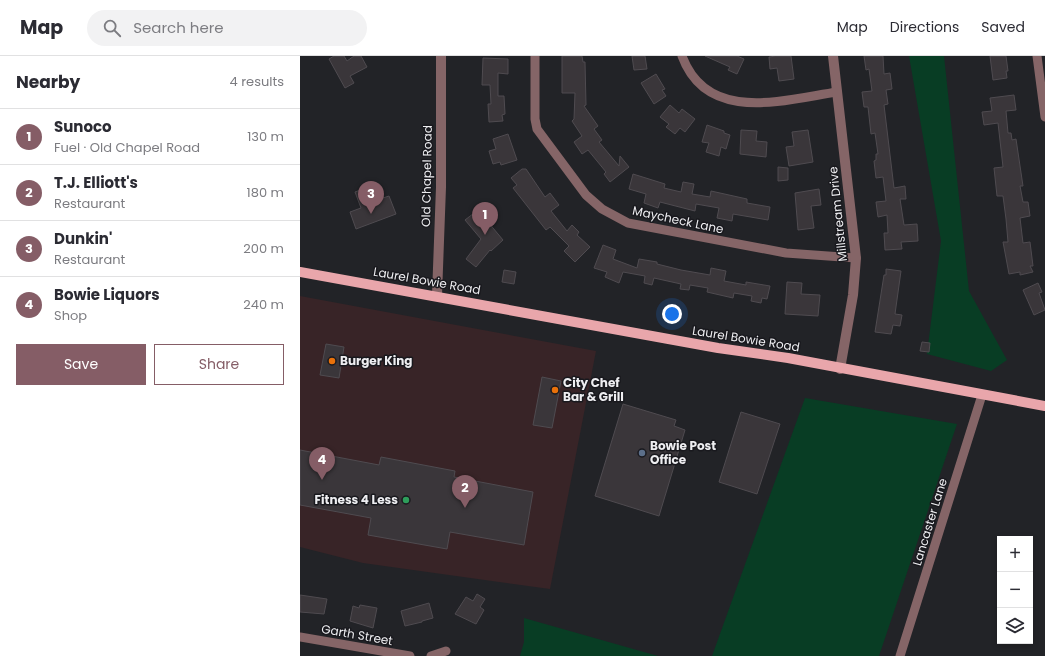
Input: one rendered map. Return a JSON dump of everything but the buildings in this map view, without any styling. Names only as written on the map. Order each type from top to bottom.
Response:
[{"type":"main road","name":"Laurel Bowie Road","points":[[300,272],[437,295],[718,348],[788,358],[840,369],[1045,406]]},
{"type":"street","name":"Old Chapel Road","points":[[437,295],[441,187],[441,56]]},
{"type":"street","name":"Maycheck Lane","points":[[535,56],[535,119],[537,129],[586,195],[611,215],[637,226],[760,249],[786,253],[856,258]]},
{"type":"street","points":[[682,56],[693,75],[707,89],[731,101],[749,104],[764,104],[837,92]]},
{"type":"street","name":"Millstream Drive","points":[[833,56],[856,258],[853,295],[840,369]]},
{"type":"street","points":[[1038,56],[1045,117]]},
{"type":"street","name":"Lancaster Lane","points":[[900,656],[982,395]]},
{"type":"street","name":"Garth Street","points":[[300,637],[410,656]]},
{"type":"street","points":[[431,656],[446,651]]},
{"type":"shaded area","points":[[300,296],[596,351],[550,589],[363,563],[300,547]]},
{"type":"green space","points":[[909,56],[944,56],[969,291],[1007,360],[991,371],[927,354],[941,241]]},
{"type":"green space","points":[[805,398],[957,424],[879,656],[712,656]]},
{"type":"green space","points":[[524,618],[658,656],[520,656],[524,642]]},
{"type":"place","name":"Dunkin'","points":[[371,214]]},
{"type":"place","name":"Sunoco","points":[[485,235]]},
{"type":"place","name":"Burger King","points":[[332,361]]},
{"type":"place","name":"City Chef Bar & Grill","points":[[555,390]]},
{"type":"place","name":"Bowie Post Office","points":[[642,453]]},
{"type":"place","name":"Bowie Liquors","points":[[322,480]]},
{"type":"place","name":"Fitness 4 Less","points":[[406,500]]},
{"type":"place","name":"T.J. Elliott's","points":[[465,508]]}]
